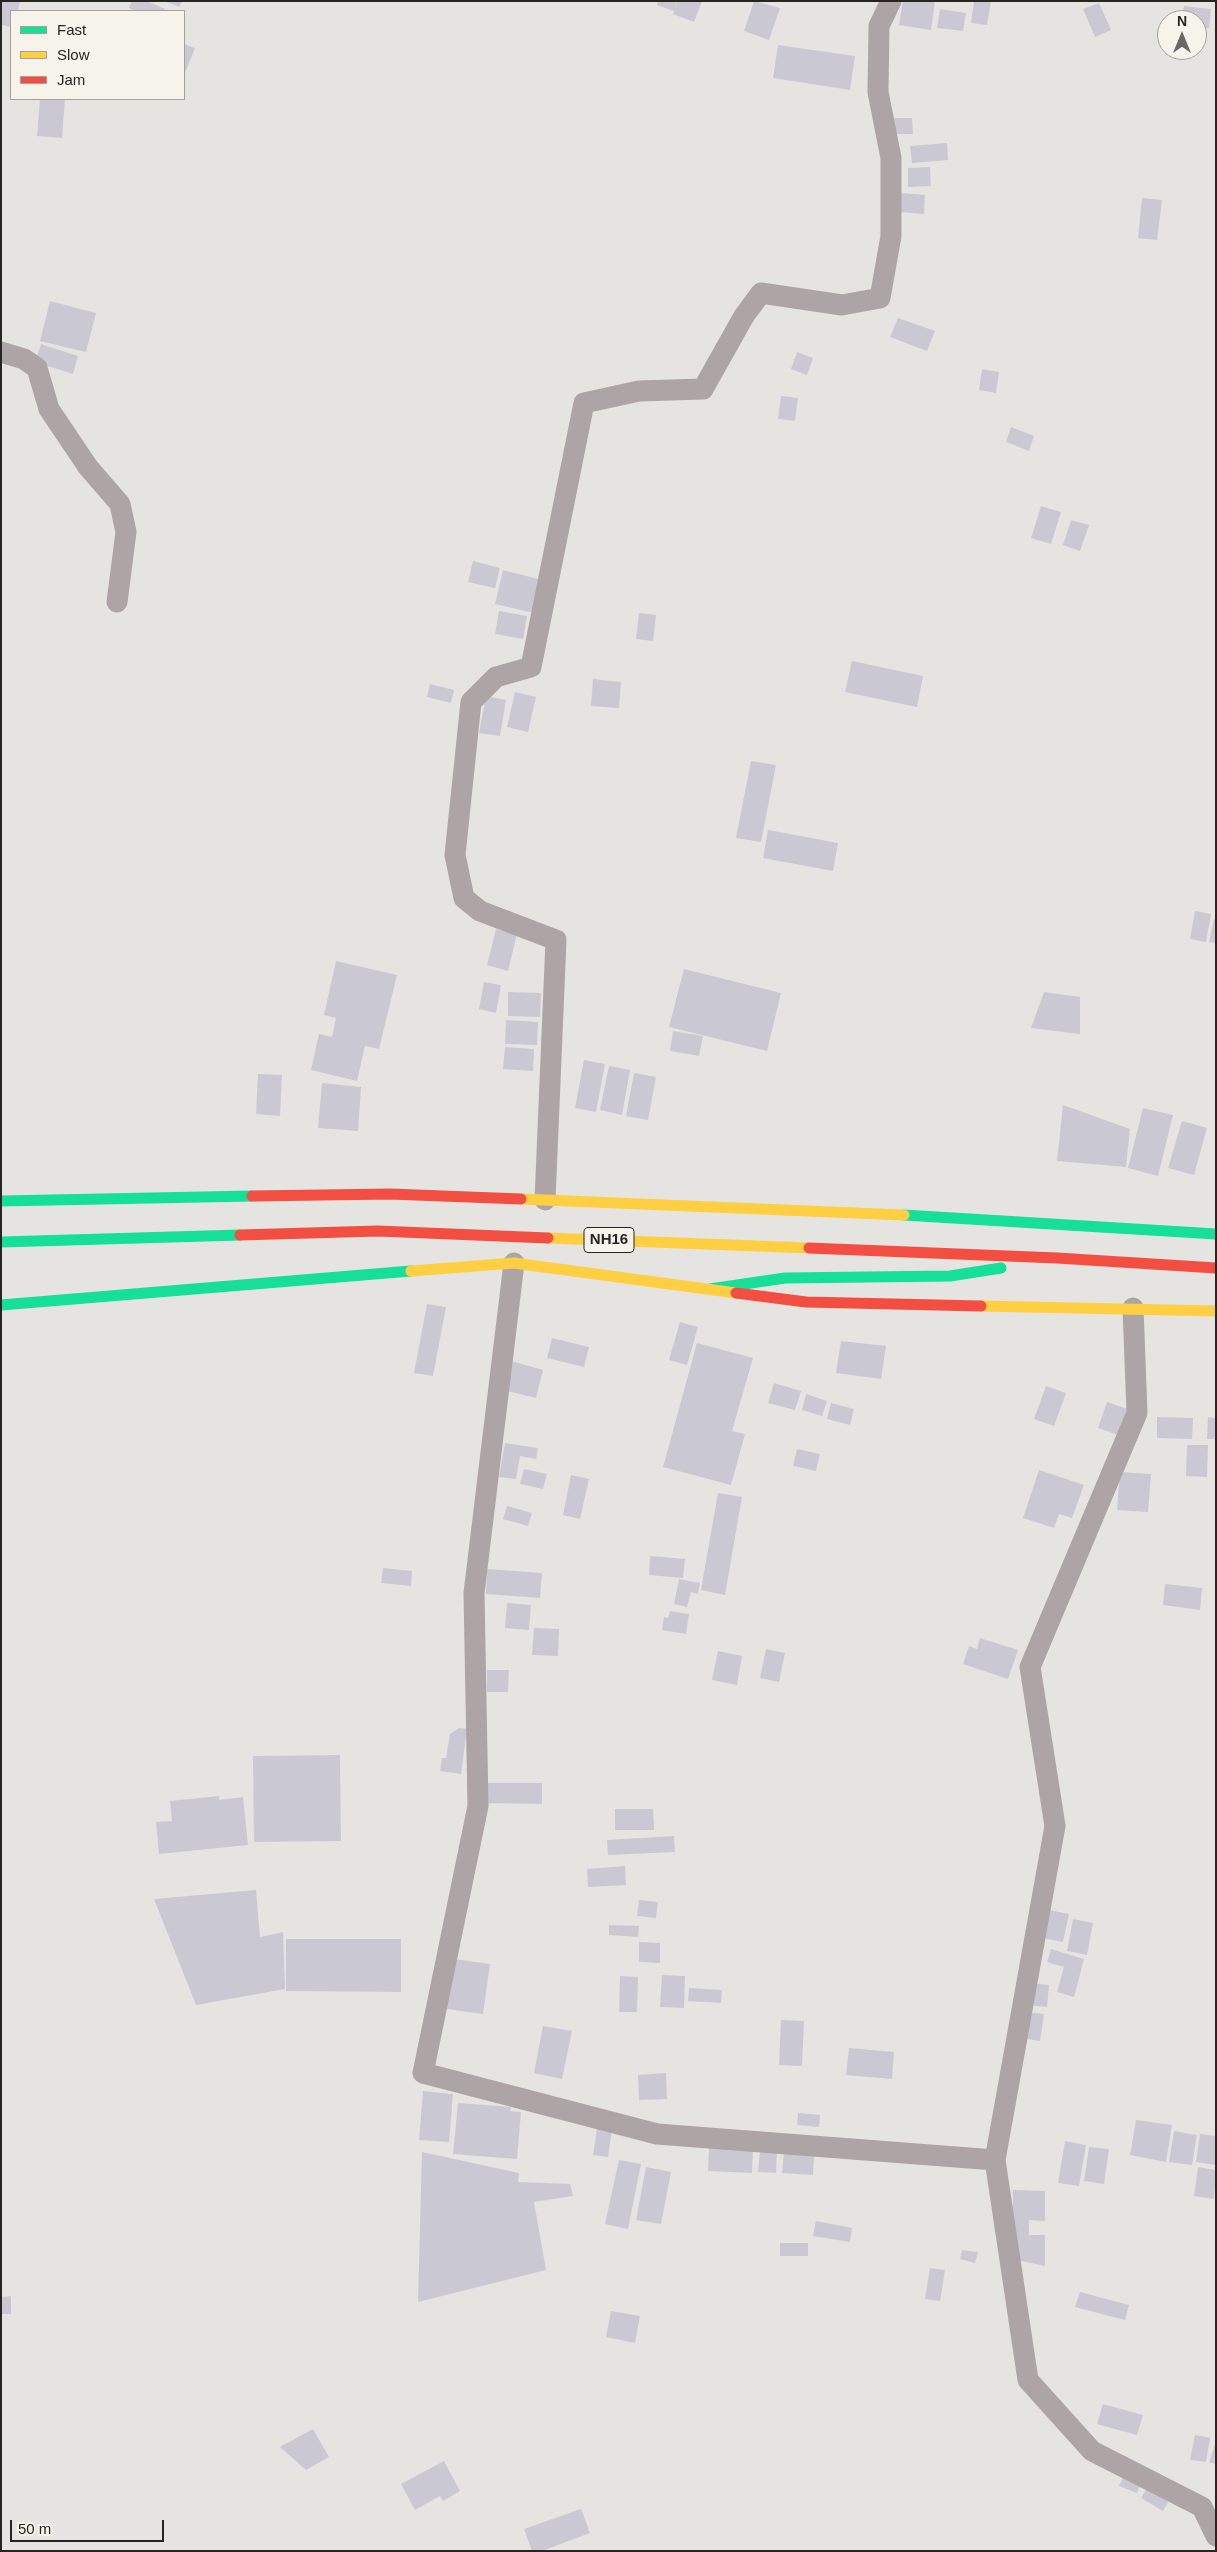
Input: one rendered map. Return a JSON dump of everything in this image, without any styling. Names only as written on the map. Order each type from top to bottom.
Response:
[{"type":"main road","name":"NH16","points":[[1,1201],[390,1194],[909,1215],[1216,1234]]},
{"type":"main road","name":"NH16","points":[[1,1242],[378,1231],[1057,1258],[1216,1268]]},
{"type":"main road","points":[[710,1289],[785,1278],[950,1276],[1057,1258]]},
{"type":"main road","points":[[1,1305],[514,1263],[806,1302],[1216,1311]]},
{"type":"street","points":[[545,1200],[556,940],[480,911],[464,898],[455,855],[471,702],[496,677],[531,667],[584,403],[639,391],[703,389],[744,316],[762,293],[842,305],[880,298],[891,236],[891,158],[878,92],[879,26],[891,1]]},
{"type":"street","points":[[1,352],[24,359],[37,368],[49,409],[88,467],[120,504],[126,532],[117,602]]},
{"type":"street","points":[[514,1263],[474,1593],[478,1806],[423,2073],[657,2134],[995,2160]]},
{"type":"street","points":[[1133,1308],[1137,1414],[1030,1667],[1055,1826],[995,2160],[1028,2380],[1092,2451],[1202,2507],[1216,2536]]},
{"type":"building","points":[[2,1],[20,1],[18,10],[10,10],[10,27],[1,25]]},
{"type":"building","points":[[132,1],[147,1],[165,9],[134,10],[129,8]]},
{"type":"building","points":[[165,1],[182,1],[179,7]]},
{"type":"building","points":[[658,1],[676,1],[675,8],[677,1],[702,1],[694,22],[673,14],[674,11],[657,5]]},
{"type":"building","points":[[754,1],[780,8],[769,40],[744,31]]},
{"type":"building","points":[[903,1],[935,1],[931,30],[899,25]]},
{"type":"building","points":[[974,1],[991,1],[987,25],[971,23]]},
{"type":"building","points":[[1099,3],[1111,30],[1095,37],[1083,9]]},
{"type":"building","points":[[1184,6],[1211,9],[1209,28],[1207,28],[1207,10],[1183,10]]},
{"type":"building","points":[[940,9],[966,13],[963,31],[937,28]]},
{"type":"building","points":[[185,44],[195,48],[185,73]]},
{"type":"building","points":[[778,45],[855,56],[850,90],[773,78]]},
{"type":"building","points":[[40,100],[65,100],[62,138],[37,136]]},
{"type":"building","points":[[891,118],[912,118],[913,134],[891,134]]},
{"type":"building","points":[[947,143],[948,160],[912,163],[910,146]]},
{"type":"building","points":[[930,167],[931,186],[908,187],[908,168]]},
{"type":"building","points":[[900,193],[925,195],[924,214],[899,212]]},
{"type":"building","points":[[1142,198],[1162,200],[1157,240],[1138,238]]},
{"type":"building","points":[[50,301],[96,313],[86,352],[40,341]]},
{"type":"building","points":[[898,318],[935,331],[927,351],[890,337]]},
{"type":"building","points":[[41,344],[78,356],[73,374],[35,362]]},
{"type":"building","points":[[797,352],[813,358],[807,375],[791,369]]},
{"type":"building","points":[[982,369],[999,372],[996,393],[979,390]]},
{"type":"building","points":[[781,396],[798,398],[795,421],[778,419]]},
{"type":"building","points":[[1011,427],[1034,436],[1029,451],[1006,442]]},
{"type":"building","points":[[1041,506],[1061,512],[1051,544],[1031,538]]},
{"type":"building","points":[[1071,520],[1089,525],[1080,551],[1063,545]]},
{"type":"building","points":[[473,561],[500,568],[495,588],[468,582]]},
{"type":"building","points":[[503,570],[542,580],[534,613],[495,604]]},
{"type":"building","points":[[499,611],[527,616],[523,639],[495,634]]},
{"type":"building","points":[[639,613],[656,615],[653,641],[636,639]]},
{"type":"building","points":[[852,661],[923,676],[917,707],[845,692]]},
{"type":"building","points":[[593,679],[621,682],[619,708],[591,706]]},
{"type":"building","points":[[430,684],[454,690],[451,703],[427,697]]},
{"type":"building","points":[[515,692],[536,697],[528,732],[507,727]]},
{"type":"building","points":[[486,696],[506,700],[500,736],[479,733]]},
{"type":"building","points":[[751,761],[776,765],[761,842],[736,838]]},
{"type":"building","points":[[768,830],[838,843],[833,871],[763,858]]},
{"type":"building","points":[[1195,911],[1211,914],[1206,942],[1190,939]]},
{"type":"building","points":[[1214,919],[1216,919],[1216,943],[1209,942]]},
{"type":"building","points":[[496,929],[517,934],[508,971],[487,965]]},
{"type":"building","points":[[336,961],[397,975],[379,1049],[365,1046],[357,1081],[311,1070],[319,1034],[332,1037],[336,1018],[324,1015]]},
{"type":"building","points":[[684,969],[781,993],[767,1051],[669,1027]]},
{"type":"building","points":[[484,982],[501,985],[496,1013],[479,1009]]},
{"type":"building","points":[[508,992],[541,993],[540,1017],[508,1016]]},
{"type":"building","points":[[1044,992],[1080,997],[1080,1034],[1031,1028]]},
{"type":"building","points":[[506,1020],[538,1022],[537,1045],[505,1044]]},
{"type":"building","points":[[673,1031],[703,1036],[699,1056],[670,1051]]},
{"type":"building","points":[[505,1047],[534,1049],[533,1071],[503,1069]]},
{"type":"building","points":[[584,1060],[605,1064],[596,1112],[575,1108]]},
{"type":"building","points":[[609,1066],[630,1070],[622,1115],[600,1110]]},
{"type":"building","points":[[634,1073],[656,1077],[648,1120],[626,1116]]},
{"type":"building","points":[[258,1074],[282,1075],[280,1116],[256,1114]]},
{"type":"building","points":[[322,1083],[361,1087],[358,1131],[318,1128]]},
{"type":"building","points":[[1063,1105],[1130,1129],[1126,1167],[1057,1161]]},
{"type":"building","points":[[1143,1108],[1173,1115],[1158,1176],[1128,1168]]},
{"type":"building","points":[[1182,1121],[1207,1128],[1194,1175],[1168,1168]]},
{"type":"building","points":[[427,1304],[446,1307],[433,1376],[414,1373]]},
{"type":"building","points":[[680,1322],[698,1327],[687,1365],[669,1360]]},
{"type":"building","points":[[552,1338],[589,1347],[584,1367],[547,1358]]},
{"type":"building","points":[[841,1341],[886,1346],[881,1379],[836,1373]]},
{"type":"building","points":[[697,1343],[753,1358],[732,1431],[745,1434],[731,1485],[663,1467]]},
{"type":"building","points":[[511,1361],[543,1370],[536,1398],[503,1390]]},
{"type":"building","points":[[774,1383],[801,1391],[795,1410],[768,1403]]},
{"type":"building","points":[[1046,1386],[1066,1393],[1054,1426],[1034,1419]]},
{"type":"building","points":[[806,1394],[827,1401],[822,1416],[802,1410]]},
{"type":"building","points":[[1107,1402],[1130,1410],[1121,1436],[1098,1428]]},
{"type":"building","points":[[831,1403],[854,1409],[850,1425],[827,1419]]},
{"type":"building","points":[[1157,1417],[1193,1418],[1192,1439],[1157,1438]]},
{"type":"building","points":[[1208,1417],[1216,1418],[1216,1439],[1207,1439]]},
{"type":"building","points":[[505,1443],[538,1448],[536,1459],[520,1456],[516,1479],[499,1477]]},
{"type":"building","points":[[1187,1445],[1208,1445],[1207,1477],[1186,1476]]},
{"type":"building","points":[[797,1449],[820,1454],[816,1471],[793,1466]]},
{"type":"building","points":[[524,1469],[547,1474],[543,1489],[520,1484]]},
{"type":"building","points":[[1039,1470],[1084,1485],[1072,1518],[1059,1514],[1054,1528],[1023,1518]]},
{"type":"building","points":[[1120,1472],[1151,1474],[1148,1512],[1117,1510]]},
{"type":"building","points":[[571,1475],[589,1479],[580,1519],[563,1515]]},
{"type":"building","points":[[718,1493],[742,1497],[725,1595],[701,1590]]},
{"type":"building","points":[[507,1506],[532,1513],[528,1526],[503,1519]]},
{"type":"building","points":[[650,1556],[685,1559],[683,1578],[649,1575]]},
{"type":"building","points":[[383,1568],[412,1571],[411,1586],[381,1583]]},
{"type":"building","points":[[487,1569],[542,1573],[540,1598],[486,1594]]},
{"type":"building","points":[[679,1579],[700,1583],[698,1594],[691,1592],[687,1607],[674,1604]]},
{"type":"building","points":[[1165,1584],[1202,1588],[1200,1610],[1163,1605]]},
{"type":"building","points":[[507,1603],[531,1605],[529,1630],[505,1628]]},
{"type":"building","points":[[670,1611],[689,1614],[686,1634],[662,1630],[664,1617],[668,1618]]},
{"type":"building","points":[[534,1628],[559,1629],[558,1656],[532,1655]]},
{"type":"building","points":[[980,1638],[1018,1650],[1008,1679],[963,1664],[969,1646],[977,1649]]},
{"type":"building","points":[[766,1649],[785,1653],[779,1682],[760,1678]]},
{"type":"building","points":[[718,1651],[742,1656],[737,1685],[712,1680]]},
{"type":"building","points":[[487,1670],[509,1670],[508,1692],[487,1692]]},
{"type":"building","points":[[459,1728],[467,1729],[461,1774],[440,1771],[442,1758],[446,1758],[450,1734]]},
{"type":"building","points":[[340,1755],[341,1841],[254,1842],[253,1756]]},
{"type":"building","points":[[486,1783],[542,1783],[542,1804],[486,1803]]},
{"type":"building","points":[[219,1796],[219,1800],[243,1797],[248,1845],[159,1854],[156,1822],[172,1821],[170,1801]]},
{"type":"building","points":[[615,1809],[653,1809],[654,1830],[615,1830]]},
{"type":"building","points":[[674,1836],[675,1852],[608,1855],[607,1840]]},
{"type":"building","points":[[625,1866],[626,1885],[588,1887],[587,1869]]},
{"type":"building","points":[[256,1890],[260,1937],[283,1932],[285,1989],[196,2005],[154,1899]]},
{"type":"building","points":[[639,1900],[658,1902],[656,1918],[637,1916]]},
{"type":"building","points":[[1044,1909],[1069,1914],[1063,1942],[1038,1937]]},
{"type":"building","points":[[1073,1919],[1093,1923],[1087,1955],[1067,1951]]},
{"type":"building","points":[[609,1925],[639,1926],[638,1937],[609,1935]]},
{"type":"building","points":[[286,1939],[401,1939],[401,1992],[286,1991]]},
{"type":"building","points":[[639,1942],[660,1943],[660,1963],[639,1962]]},
{"type":"building","points":[[1051,1949],[1084,1959],[1074,1997],[1057,1992],[1064,1967],[1047,1962]]},
{"type":"building","points":[[454,1959],[490,1964],[483,2014],[447,2009]]},
{"type":"building","points":[[662,1975],[685,1976],[684,2008],[660,2007]]},
{"type":"building","points":[[620,1976],[638,1977],[637,2012],[619,2012]]},
{"type":"building","points":[[1029,1983],[1049,1985],[1047,2007],[1027,2005]]},
{"type":"building","points":[[689,1988],[722,1990],[721,2003],[688,2001]]},
{"type":"building","points":[[1024,2012],[1044,2014],[1040,2041],[1021,2038]]},
{"type":"building","points":[[781,2020],[804,2021],[802,2066],[779,2065]]},
{"type":"building","points":[[543,2026],[572,2031],[562,2079],[534,2073]]},
{"type":"building","points":[[849,2048],[894,2052],[892,2079],[846,2075]]},
{"type":"building","points":[[666,2073],[667,2099],[639,2100],[638,2075]]},
{"type":"building","points":[[423,2091],[453,2094],[449,2142],[419,2140]]},
{"type":"building","points":[[458,2103],[511,2107],[510,2111],[521,2112],[517,2159],[453,2154]]},
{"type":"building","points":[[798,2113],[820,2115],[819,2127],[797,2125]]},
{"type":"building","points":[[1136,2120],[1172,2125],[1166,2162],[1130,2155]]},
{"type":"building","points":[[597,2128],[612,2130],[608,2157],[593,2155]]},
{"type":"building","points":[[1174,2131],[1197,2135],[1192,2165],[1169,2162]]},
{"type":"building","points":[[1200,2134],[1216,2136],[1216,2165],[1196,2162]]},
{"type":"building","points":[[1065,2141],[1086,2145],[1079,2186],[1058,2183]]},
{"type":"building","points":[[1089,2147],[1109,2149],[1104,2184],[1084,2181]]},
{"type":"building","points":[[709,2148],[753,2150],[752,2173],[708,2171]]},
{"type":"building","points":[[760,2149],[777,2150],[776,2173],[758,2172]]},
{"type":"building","points":[[784,2151],[814,2153],[813,2175],[782,2173]]},
{"type":"building","points":[[422,2152],[519,2173],[518,2182],[570,2184],[573,2196],[534,2202],[546,2270],[418,2302]]},
{"type":"building","points":[[619,2160],[641,2164],[628,2229],[605,2224]]},
{"type":"building","points":[[646,2167],[671,2172],[661,2224],[636,2220]]},
{"type":"building","points":[[1198,2167],[1216,2170],[1214,2199],[1194,2196]]},
{"type":"building","points":[[1013,2190],[1045,2191],[1045,2221],[1029,2220],[1029,2235],[1045,2235],[1045,2266],[1012,2259]]},
{"type":"building","points":[[816,2221],[852,2228],[850,2242],[813,2236]]},
{"type":"building","points":[[780,2243],[808,2243],[808,2256],[780,2256]]},
{"type":"building","points":[[962,2250],[978,2252],[975,2263],[960,2259]]},
{"type":"building","points":[[930,2268],[945,2270],[940,2301],[925,2299]]},
{"type":"building","points":[[1080,2292],[1129,2305],[1125,2320],[1075,2307]]},
{"type":"building","points":[[11,2296],[11,2314],[1,2314],[1,2297]]},
{"type":"building","points":[[611,2311],[640,2316],[635,2343],[606,2337]]},
{"type":"building","points":[[1103,2404],[1143,2415],[1137,2435],[1097,2424]]},
{"type":"building","points":[[313,2429],[329,2457],[306,2470],[280,2447]]},
{"type":"building","points":[[1195,2435],[1210,2438],[1206,2462],[1190,2460]]},
{"type":"building","points":[[1216,2441],[1216,2464],[1209,2462]]},
{"type":"building","points":[[444,2461],[460,2491],[443,2501],[440,2496],[415,2510],[401,2484]]},
{"type":"building","points":[[1125,2473],[1142,2480],[1137,2493],[1119,2486]]},
{"type":"building","points":[[1148,2486],[1170,2499],[1163,2511],[1141,2498]]},
{"type":"building","points":[[581,2509],[590,2533],[542,2551],[532,2551],[524,2529]]},
{"type":"traffic: fast","points":[[1,1201],[252,1196]]},
{"type":"traffic: fast","points":[[904,1215],[1216,1234]]},
{"type":"traffic: fast","points":[[1,1242],[240,1235]]},
{"type":"traffic: fast","points":[[710,1289],[785,1278],[950,1276],[1001,1268]]},
{"type":"traffic: fast","points":[[1,1305],[411,1271]]},
{"type":"traffic: slow","points":[[521,1199],[904,1215]]},
{"type":"traffic: slow","points":[[548,1238],[809,1248]]},
{"type":"traffic: slow","points":[[411,1271],[514,1263],[736,1293]]},
{"type":"traffic: slow","points":[[981,1306],[1216,1311]]},
{"type":"traffic: jam","points":[[252,1196],[390,1194],[521,1199]]},
{"type":"traffic: jam","points":[[240,1235],[378,1231],[548,1238]]},
{"type":"traffic: jam","points":[[809,1248],[1057,1258],[1216,1268]]},
{"type":"traffic: jam","points":[[736,1293],[806,1302],[981,1306]]}]
